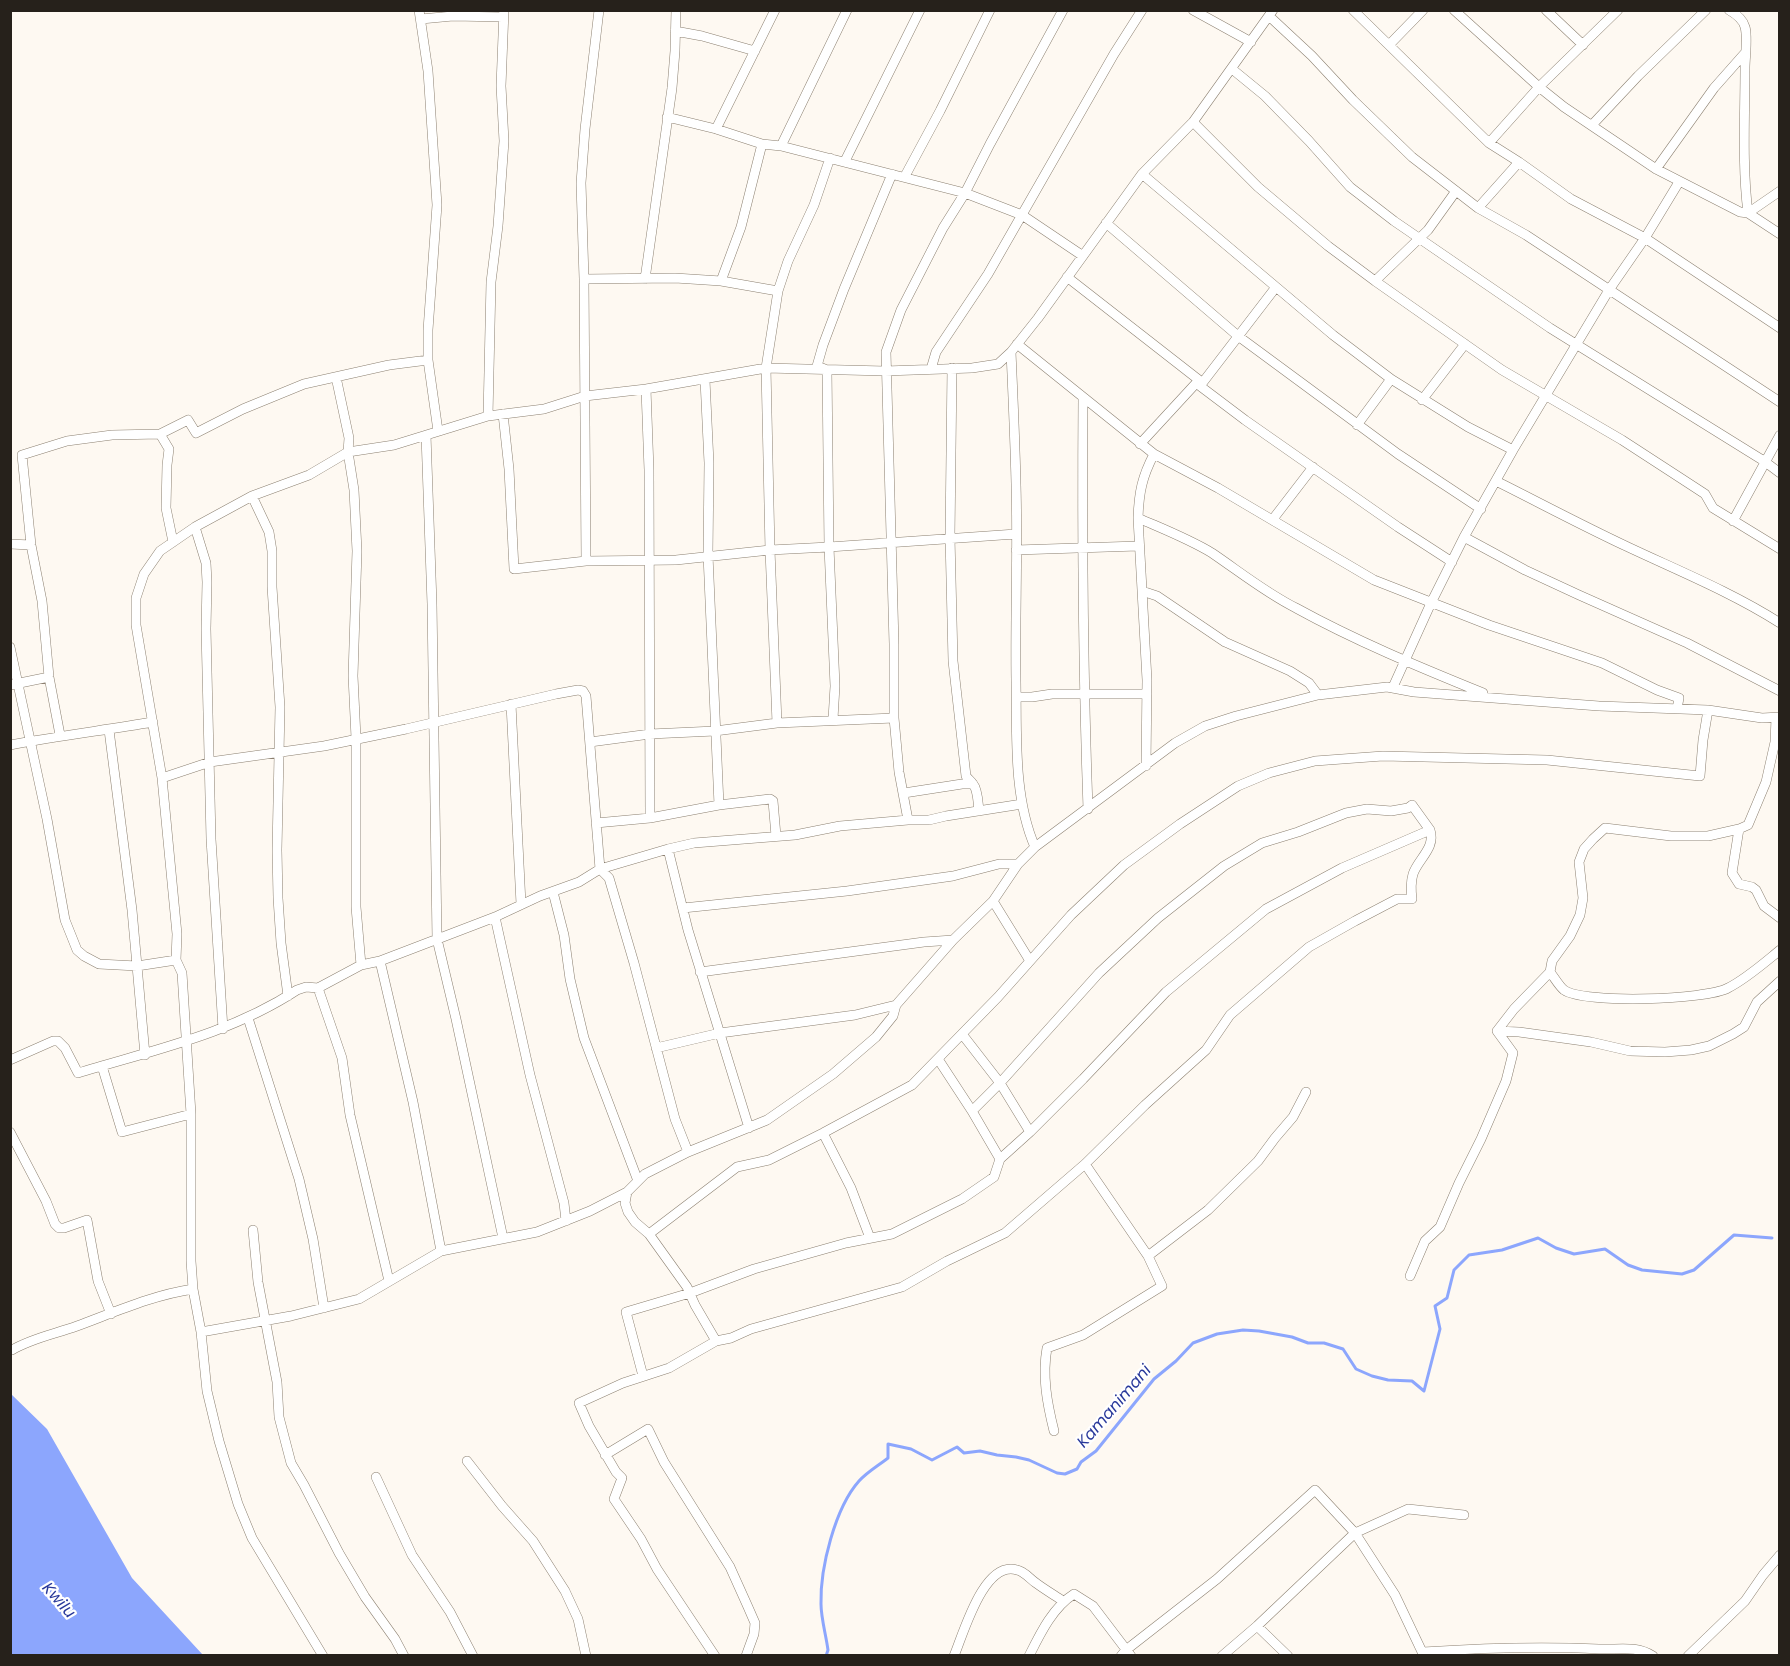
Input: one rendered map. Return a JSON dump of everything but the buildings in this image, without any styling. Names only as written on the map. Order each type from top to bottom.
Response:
[{"type":"street","points":[[586,561],[581,183],[599,10]]},
{"type":"street","points":[[645,279],[672,88],[676,10]]},
{"type":"street","points":[[716,129],[775,10]]},
{"type":"street","points":[[781,146],[847,10]]},
{"type":"street","points":[[845,161],[920,10]]},
{"type":"street","points":[[905,176],[990,10]]},
{"type":"street","points":[[908,820],[899,772],[894,718],[886,352],[901,310],[943,228],[965,193],[1063,10]]},
{"type":"street","points":[[931,369],[936,352],[988,274],[1114,54],[1142,10]]},
{"type":"street","points":[[1193,10],[1251,42]]},
{"type":"street","points":[[1353,10],[1489,143],[1571,199],[1645,238],[1779,328]]},
{"type":"street","points":[[1389,45],[1423,10]]},
{"type":"street","points":[[1454,10],[1564,107],[1656,169],[1740,212],[1748,213],[1779,234]]},
{"type":"street","points":[[1546,10],[1583,45]]},
{"type":"street","points":[[1489,143],[1539,87],[1618,10]]},
{"type":"street","points":[[1592,125],[1638,76],[1706,10]]},
{"type":"street","points":[[1729,10],[1743,21],[1746,30],[1748,213]]},
{"type":"street","points":[[323,1656],[252,1538],[238,1504],[207,1391],[191,1261],[191,1114],[182,973],[176,960],[177,934],[162,778],[136,624],[136,598],[144,574],[160,551],[195,526],[252,496],[309,475],[348,453],[394,445],[488,416],[544,410],[585,396],[705,380],[766,368],[885,371],[972,368],[998,364],[1011,352],[1142,174],[1193,122],[1271,13],[1353,100],[1412,158],[1478,208],[1526,235],[1779,402]]},
{"type":"street","points":[[438,431],[428,360],[437,205],[428,71],[421,15],[503,14],[501,86],[504,141],[498,226],[491,282],[488,416]]},
{"type":"street","points":[[675,31],[755,51]]},
{"type":"street","points":[[1656,169],[1714,88],[1745,53]]},
{"type":"street","points":[[1232,69],[1264,96],[1350,187],[1419,238],[1576,345],[1764,461],[1779,473]]},
{"type":"street","points":[[667,117],[716,129],[762,144],[781,146],[845,161],[965,193],[1022,215],[1083,256]]},
{"type":"street","points":[[1193,122],[1258,187],[1328,246],[1375,281],[1502,370],[1622,440],[1682,479],[1704,494],[1713,508],[1779,549]]},
{"type":"street","points":[[721,281],[741,227],[762,144]]},
{"type":"street","points":[[777,723],[766,368],[778,291],[788,261],[814,206],[830,158]]},
{"type":"street","points":[[1478,208],[1519,162]]},
{"type":"street","points":[[827,370],[817,366],[822,345],[892,174]]},
{"type":"street","points":[[1142,174],[1333,334],[1391,379],[1468,427],[1512,450]]},
{"type":"street","points":[[1394,687],[1431,603],[1512,450],[1609,290],[1645,238],[1679,182]]},
{"type":"street","points":[[1375,281],[1428,230],[1456,191]]},
{"type":"street","points":[[1748,213],[1779,191]]},
{"type":"street","points":[[1106,223],[1238,336],[1357,425],[1481,509]]},
{"type":"street","points":[[584,279],[675,278],[721,281],[778,291]]},
{"type":"street","points":[[1067,278],[1245,420],[1452,562]]},
{"type":"street","points":[[1140,444],[1200,383],[1276,287]]},
{"type":"street","points":[[1017,344],[1154,454],[1273,519],[1374,580],[1489,625],[1602,663],[1657,690],[1679,698],[1677,709]]},
{"type":"street","points":[[1422,400],[1465,344]]},
{"type":"street","points":[[1011,352],[1016,485],[1015,649],[1018,755],[1022,804],[1027,829],[1035,847]]},
{"type":"street","points":[[60,735],[49,677],[42,601],[31,545],[22,455],[67,441],[112,435],[160,434],[188,420],[196,433],[243,409],[304,384],[389,365],[428,360]]},
{"type":"street","points":[[952,368],[950,537],[953,661],[966,776],[973,784],[979,811]]},
{"type":"street","points":[[827,370],[835,686],[833,720]]},
{"type":"street","points":[[336,377],[349,438],[348,453],[354,490],[357,551],[353,676],[356,738],[356,907],[361,965]]},
{"type":"street","points":[[1357,425],[1391,379]]},
{"type":"street","points":[[705,380],[709,463],[708,555],[719,805]]},
{"type":"street","points":[[646,389],[649,470],[650,818]]},
{"type":"street","points":[[1083,397],[1082,549],[1088,809]]},
{"type":"street","points":[[503,414],[509,469],[514,569],[586,561],[676,560],[770,550],[1016,534]]},
{"type":"street","points":[[160,434],[169,449],[166,508],[173,542]]},
{"type":"street","points":[[426,435],[432,604],[437,939],[503,1238]]},
{"type":"street","points":[[1733,521],[1779,435]]},
{"type":"street","points":[[1146,766],[1147,694],[1138,546],[1138,501],[1143,476],[1154,454]]},
{"type":"street","points":[[1273,519],[1313,467]]},
{"type":"street","points":[[1496,481],[1623,545],[1720,589],[1779,623]]},
{"type":"street","points":[[252,496],[269,532],[272,551],[272,587],[280,707],[278,886],[280,943],[288,996]]},
{"type":"street","points":[[1138,518],[1210,552],[1295,608],[1364,643],[1494,698]]},
{"type":"street","points":[[195,526],[206,563],[211,839],[223,1029]]},
{"type":"street","points":[[1464,537],[1557,585],[1687,643],[1779,691]]},
{"type":"street","points":[[10,544],[31,545]]},
{"type":"street","points":[[1016,550],[1138,546]]},
{"type":"street","points":[[1142,591],[1157,596],[1225,642],[1309,682],[1318,695]]},
{"type":"street","points":[[10,647],[14,684],[47,819],[65,920],[77,950],[99,964],[137,966],[176,960]]},
{"type":"street","points":[[14,684],[49,677]]},
{"type":"street","points":[[201,1332],[291,1316],[359,1299],[441,1251],[537,1232],[566,1221],[627,1192],[645,1173],[687,1152],[766,1120],[833,1074],[876,1037],[893,1016],[896,1005],[953,940],[993,901],[1018,864],[1035,847],[1175,743],[1205,726],[1318,695],[1394,687],[1414,692],[1599,706],[1708,710],[1762,718],[1778,717],[1766,782],[1748,825],[1708,836],[1671,837],[1605,828],[1593,838],[1584,849],[1579,862],[1583,898],[1580,915],[1570,936],[1552,961],[1550,972],[1497,1030]]},
{"type":"street","points":[[162,778],[210,762],[324,746],[556,694],[583,691],[586,696],[600,869],[609,878],[675,1119],[687,1152]]},
{"type":"street","points":[[1017,697],[1032,698],[1052,694],[1147,694]]},
{"type":"street","points":[[511,704],[521,904]]},
{"type":"street","points":[[648,1234],[737,1167],[768,1160],[912,1085],[998,997],[1071,915],[1124,865],[1180,824],[1238,786],[1269,773],[1315,761],[1383,756],[1547,760],[1700,776],[1708,710]]},
{"type":"street","points":[[590,742],[650,734],[715,731],[777,723],[894,718]]},
{"type":"street","points":[[10,745],[60,735],[109,730],[153,722]]},
{"type":"street","points":[[109,730],[137,966],[145,1055]]},
{"type":"street","points":[[904,793],[973,784]]},
{"type":"street","points":[[596,823],[650,818],[719,805],[770,799],[773,801],[776,836]]},
{"type":"street","points":[[10,1060],[53,1041],[58,1041],[65,1048],[78,1073],[186,1042],[248,1018],[297,990],[306,987],[318,988],[361,965],[380,962],[495,917],[540,896],[579,882],[600,869],[669,849],[694,843],[795,834],[840,826],[929,820],[1022,804]]},
{"type":"street","points":[[715,1656],[614,1499],[622,1479],[605,1455],[579,1403],[623,1383],[669,1368],[716,1341],[902,1287],[947,1261],[1005,1233],[1085,1164],[1206,1050],[1230,1015],[1309,947],[1397,899],[1412,899],[1412,875],[1428,850],[1430,830],[1412,805],[1391,811],[1367,809],[1346,813],[1262,843],[1224,866],[1158,918],[1100,973],[972,1111]]},
{"type":"street","points":[[1739,829],[1732,873],[1739,884],[1756,890],[1764,906],[1779,918]]},
{"type":"street","points":[[643,1376],[626,1312],[690,1293],[754,1269],[846,1243],[892,1234],[962,1199],[994,1177],[1000,1159],[1030,1132],[1166,992],[1266,909],[1342,868],[1430,830]]},
{"type":"street","points":[[669,849],[700,972],[749,1128]]},
{"type":"street","points":[[683,908],[848,891],[953,876],[999,864],[1018,864]]},
{"type":"street","points":[[553,892],[584,1038],[638,1181]]},
{"type":"street","points":[[993,901],[1030,961]]},
{"type":"street","points":[[495,917],[530,1075],[564,1203],[566,1221]]},
{"type":"street","points":[[700,972],[953,940]]},
{"type":"street","points":[[1550,972],[1564,990],[1580,994],[1618,1000],[1691,996],[1726,989],[1765,963],[1779,950]]},
{"type":"street","points":[[380,962],[413,1102],[441,1251]]},
{"type":"street","points":[[1497,1030],[1591,1041],[1629,1051],[1691,1050],[1709,1046],[1744,1027],[1757,1002],[1779,981]]},
{"type":"street","points":[[318,988],[342,1058],[350,1115],[389,1281]]},
{"type":"street","points":[[656,1048],[720,1033],[855,1014],[896,1005]]},
{"type":"street","points":[[248,1018],[299,1179],[314,1239],[324,1308]]},
{"type":"street","points":[[1410,1276],[1425,1241],[1440,1227],[1506,1081],[1513,1053],[1497,1030]]},
{"type":"street","points":[[962,1034],[1000,1083],[1030,1132]]},
{"type":"street","points":[[938,1059],[1000,1159]]},
{"type":"street","points":[[102,1066],[122,1132],[191,1114]]},
{"type":"street","points":[[1148,1256],[1208,1210],[1257,1161],[1293,1118],[1306,1092]]},
{"type":"street","points":[[10,1132],[59,1228],[87,1220],[98,1281],[111,1314]]},
{"type":"street","points":[[823,1133],[851,1188],[870,1238]]},
{"type":"street","points":[[1054,1431],[1046,1396],[1047,1348],[1083,1335],[1162,1286],[1148,1256],[1085,1164]]},
{"type":"street","points":[[627,1192],[625,1203],[628,1212],[648,1234],[690,1293],[716,1341]]},
{"type":"street","points":[[253,1230],[264,1320],[277,1382],[279,1417],[291,1463],[339,1553],[404,1656]]},
{"type":"street","points":[[12,1350],[29,1340],[54,1334],[176,1291],[193,1289]]},
{"type":"street","points":[[605,1455],[648,1429],[664,1462],[730,1567],[748,1607],[754,1623],[754,1634],[746,1656]]},
{"type":"street","points":[[468,1461],[502,1506],[533,1541],[566,1591],[578,1619],[586,1656]]},
{"type":"street","points":[[376,1478],[412,1555],[450,1612],[473,1656]]},
{"type":"street","points":[[1029,1656],[1038,1638],[1063,1601],[1074,1594],[1093,1606],[1126,1654],[1217,1579],[1315,1490],[1355,1533],[1395,1596],[1424,1654],[1480,1648],[1603,1649],[1628,1647],[1653,1656]]},
{"type":"street","points":[[1222,1656],[1355,1533],[1408,1509],[1464,1515]]},
{"type":"street","points":[[1689,1656],[1745,1600],[1779,1556]]},
{"type":"street","points":[[954,1656],[978,1598],[993,1575],[1007,1568],[1020,1570],[1063,1601]]},
{"type":"street","points":[[1257,1626],[1288,1656]]},
{"type":"water","name":"Kwilu","points":[[10,1393],[47,1429],[132,1578],[203,1655],[11,1655]]},
{"type":"waterway","name":"Kamanimani","points":[[826,1656],[828,1650],[821,1604],[826,1556],[836,1522],[850,1493],[862,1478],[888,1458],[888,1444],[911,1449],[932,1460],[957,1447],[964,1453],[980,1451],[1029,1460],[1057,1473],[1065,1474],[1077,1469],[1081,1462],[1096,1451],[1154,1379],[1193,1343],[1217,1334],[1243,1330],[1292,1337],[1308,1343],[1324,1343],[1343,1349],[1356,1369],[1388,1380],[1412,1381],[1424,1391],[1440,1329],[1435,1306],[1447,1298],[1454,1270],[1469,1255],[1502,1250],[1538,1238],[1556,1248],[1574,1254],[1605,1249],[1628,1265],[1642,1270],[1682,1274],[1694,1270],[1734,1235],[1772,1238]]}]
